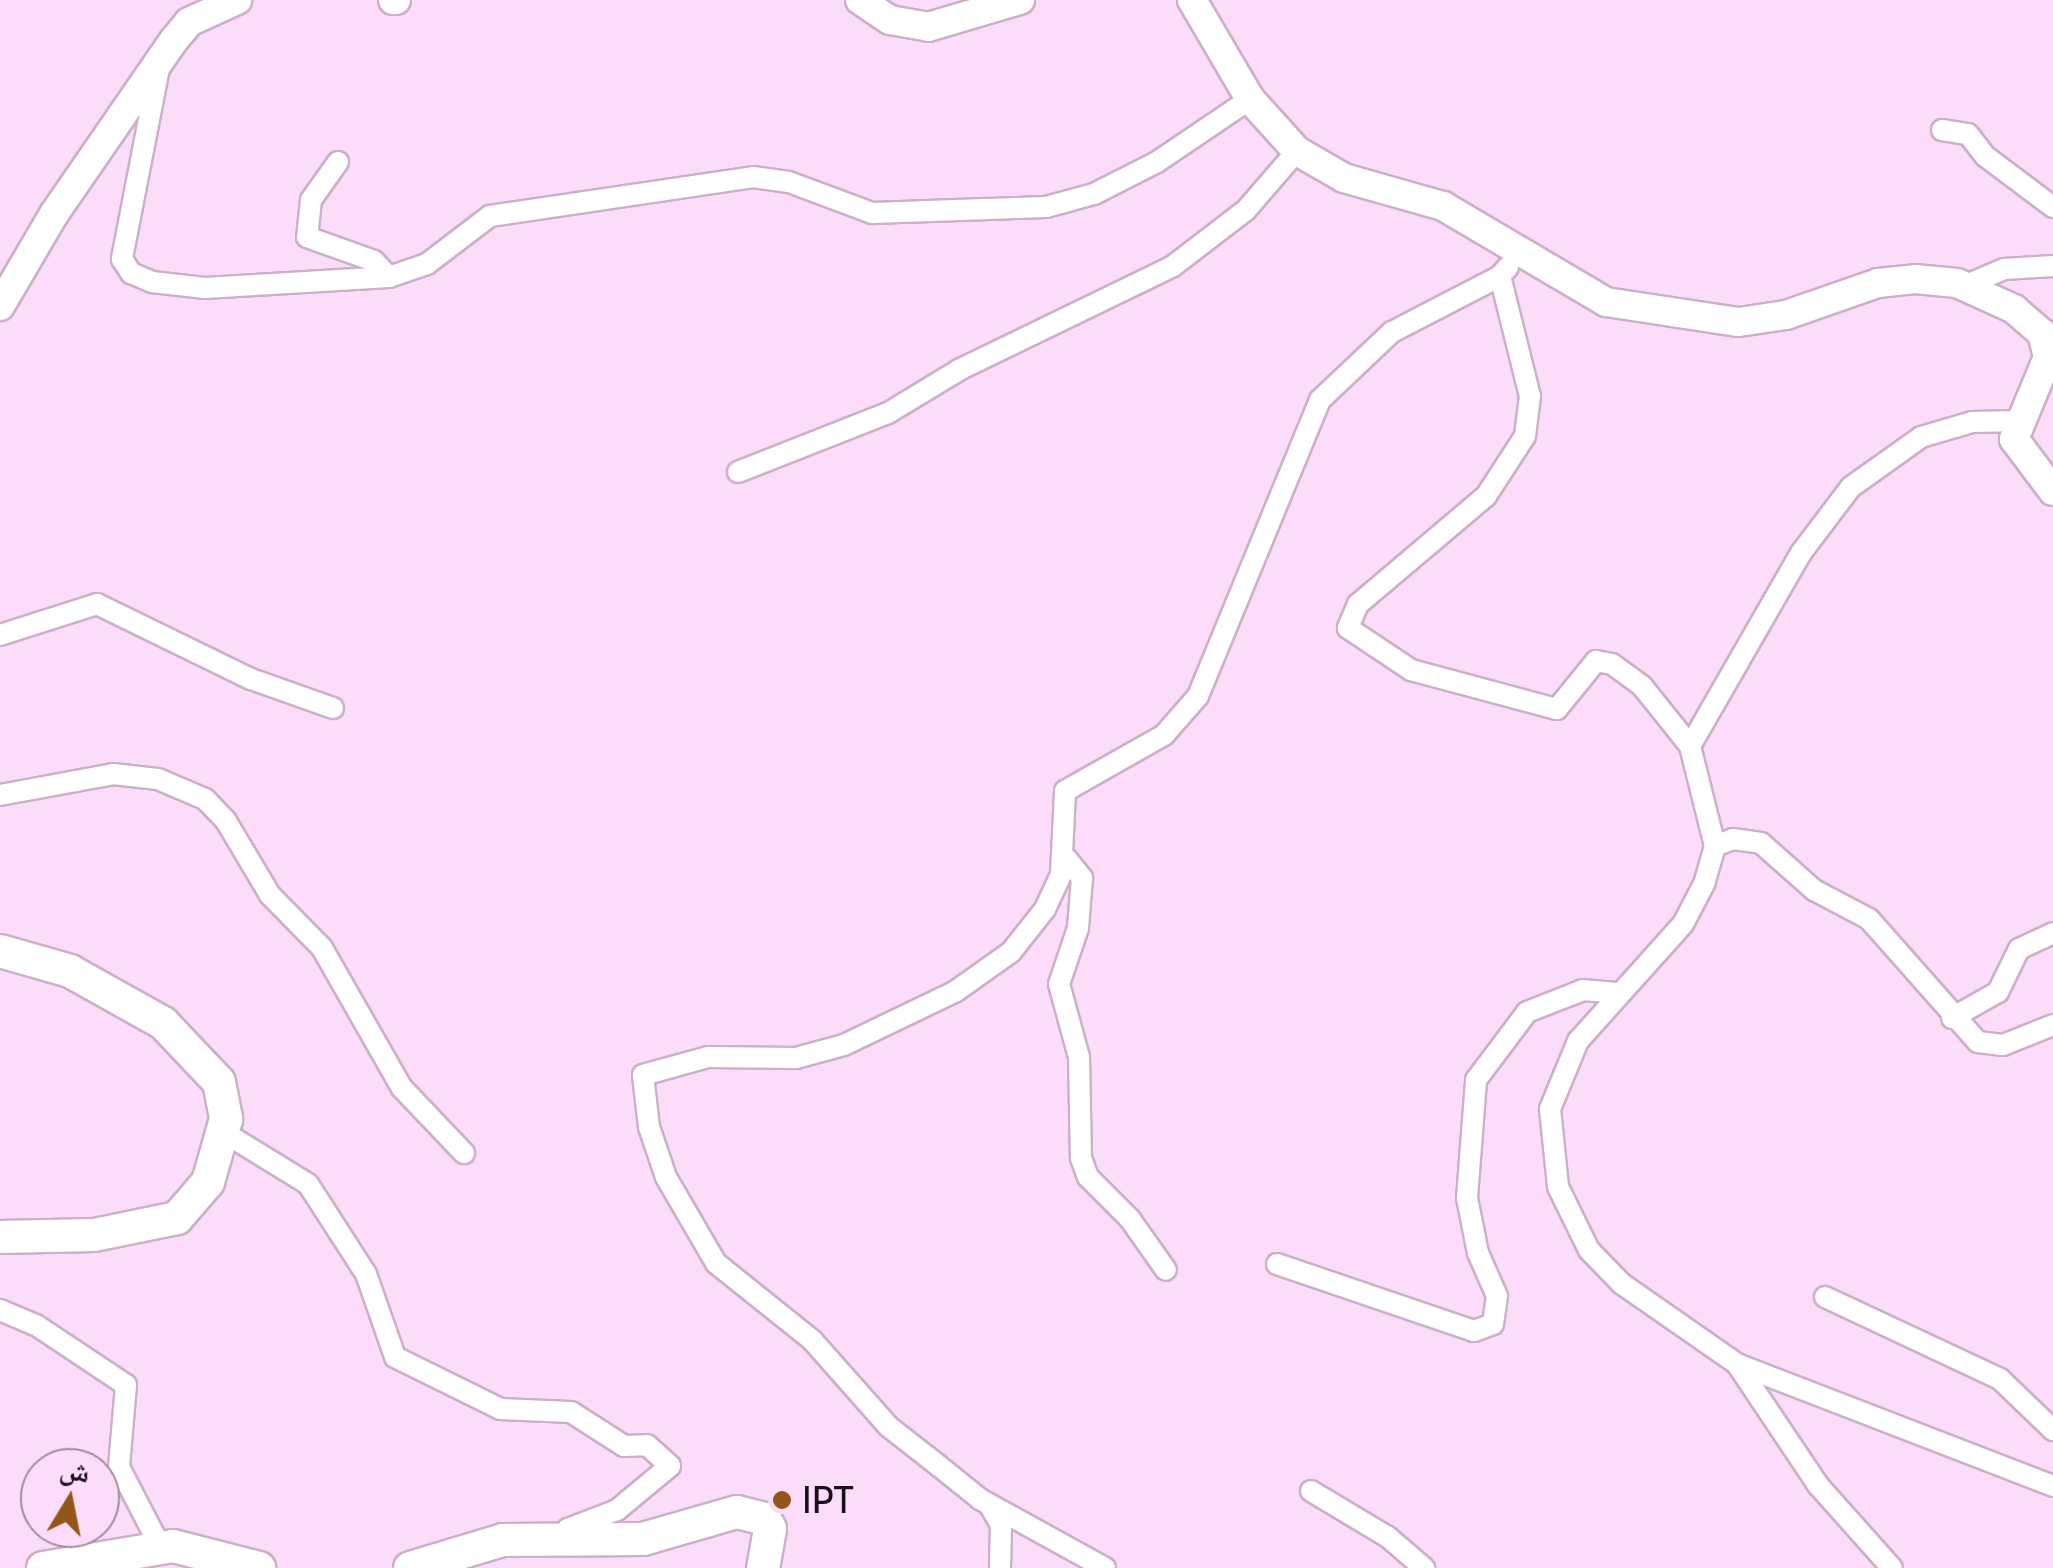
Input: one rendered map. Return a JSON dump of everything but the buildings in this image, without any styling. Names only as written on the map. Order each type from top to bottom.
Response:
[{"type":"main road","points":[[0,951],[70,971],[180,1036],[220,1082],[225,1133],[208,1182],[178,1218],[94,1234],[0,1238]]},
{"type":"main road","points":[[410,1568],[503,1540],[644,1539],[728,1513],[751,1514],[770,1529],[763,1568]]},
{"type":"main road","points":[[43,1568],[160,1546],[196,1548],[258,1568]]},
{"type":"street","points":[[0,306],[67,194],[189,22],[237,0]]},
{"type":"street","points":[[860,0],[890,20],[928,27],[1020,0]]},
{"type":"street","points":[[1192,0],[1250,99],[1297,151],[1335,174],[1442,206],[1509,265],[1606,302],[1719,322],[1786,315],[1888,281],[1964,286],[2022,314],[2046,344],[2048,368],[2014,439],[2053,491]]},
{"type":"street","points":[[159,66],[122,237],[122,258],[132,272],[164,284],[224,289],[389,277],[426,264],[490,216],[752,178],[789,182],[872,212],[1061,204],[1157,162],[1250,99]]},
{"type":"street","points":[[1942,130],[1968,134],[1986,156],[2053,207]]},
{"type":"street","points":[[738,472],[888,413],[959,370],[1172,266],[1246,210],[1297,151]]},
{"type":"street","points":[[338,162],[311,200],[306,237],[374,261],[389,277]]},
{"type":"street","points":[[1509,265],[1530,396],[1525,436],[1486,496],[1358,604],[1348,628],[1411,670],[1557,710],[1596,661],[1612,664],[1642,686],[1690,746],[1714,846],[1693,912],[1578,1041],[1550,1109],[1558,1187],[1580,1234],[1622,1284],[1737,1364],[2053,1486]]},
{"type":"street","points":[[1105,1568],[980,1498],[889,1427],[812,1340],[702,1246],[660,1162],[643,1075],[708,1057],[796,1058],[925,1008],[1012,952],[1045,909],[1066,858],[1060,801],[1065,791],[1164,735],[1198,696],[1308,422],[1328,388],[1404,324],[1509,265]]},
{"type":"street","points":[[1964,286],[2004,269],[2053,266]]},
{"type":"street","points":[[1690,746],[1800,553],[1851,486],[1921,438],[1982,420],[2021,421]]},
{"type":"street","points":[[0,636],[97,604],[251,679],[333,708]]},
{"type":"street","points":[[0,794],[113,774],[158,779],[205,799],[226,820],[270,895],[322,948],[402,1088],[464,1153]]},
{"type":"street","points":[[1714,846],[1733,840],[1761,843],[1814,890],[1869,919],[1952,1018],[1990,1046],[2053,1024]]},
{"type":"street","points":[[1066,858],[1082,878],[1078,928],[1058,984],[1079,1057],[1080,1158],[1088,1177],[1130,1219],[1166,1270]]},
{"type":"street","points":[[1952,1018],[1998,992],[2019,949],[2053,933]]},
{"type":"street","points":[[1277,1264],[1474,1331],[1493,1324],[1497,1296],[1481,1263],[1467,1198],[1476,1080],[1527,1012],[1583,990],[1616,994]]},
{"type":"street","points":[[225,1133],[308,1184],[366,1274],[395,1357],[500,1409],[572,1412],[624,1446],[648,1445],[670,1466],[617,1510],[568,1529],[575,1542]]},
{"type":"street","points":[[1825,1297],[2000,1380],[2053,1430]]},
{"type":"street","points":[[0,1310],[36,1324],[126,1385],[119,1466],[160,1546]]},
{"type":"street","points":[[1737,1364],[1818,1486],[1892,1568]]},
{"type":"street","points":[[1311,1490],[1388,1536],[1424,1568]]},
{"type":"street","points":[[980,1498],[1001,1525],[1000,1568]]},
{"type":"place","name":"IPT","points":[[782,1500]]}]
